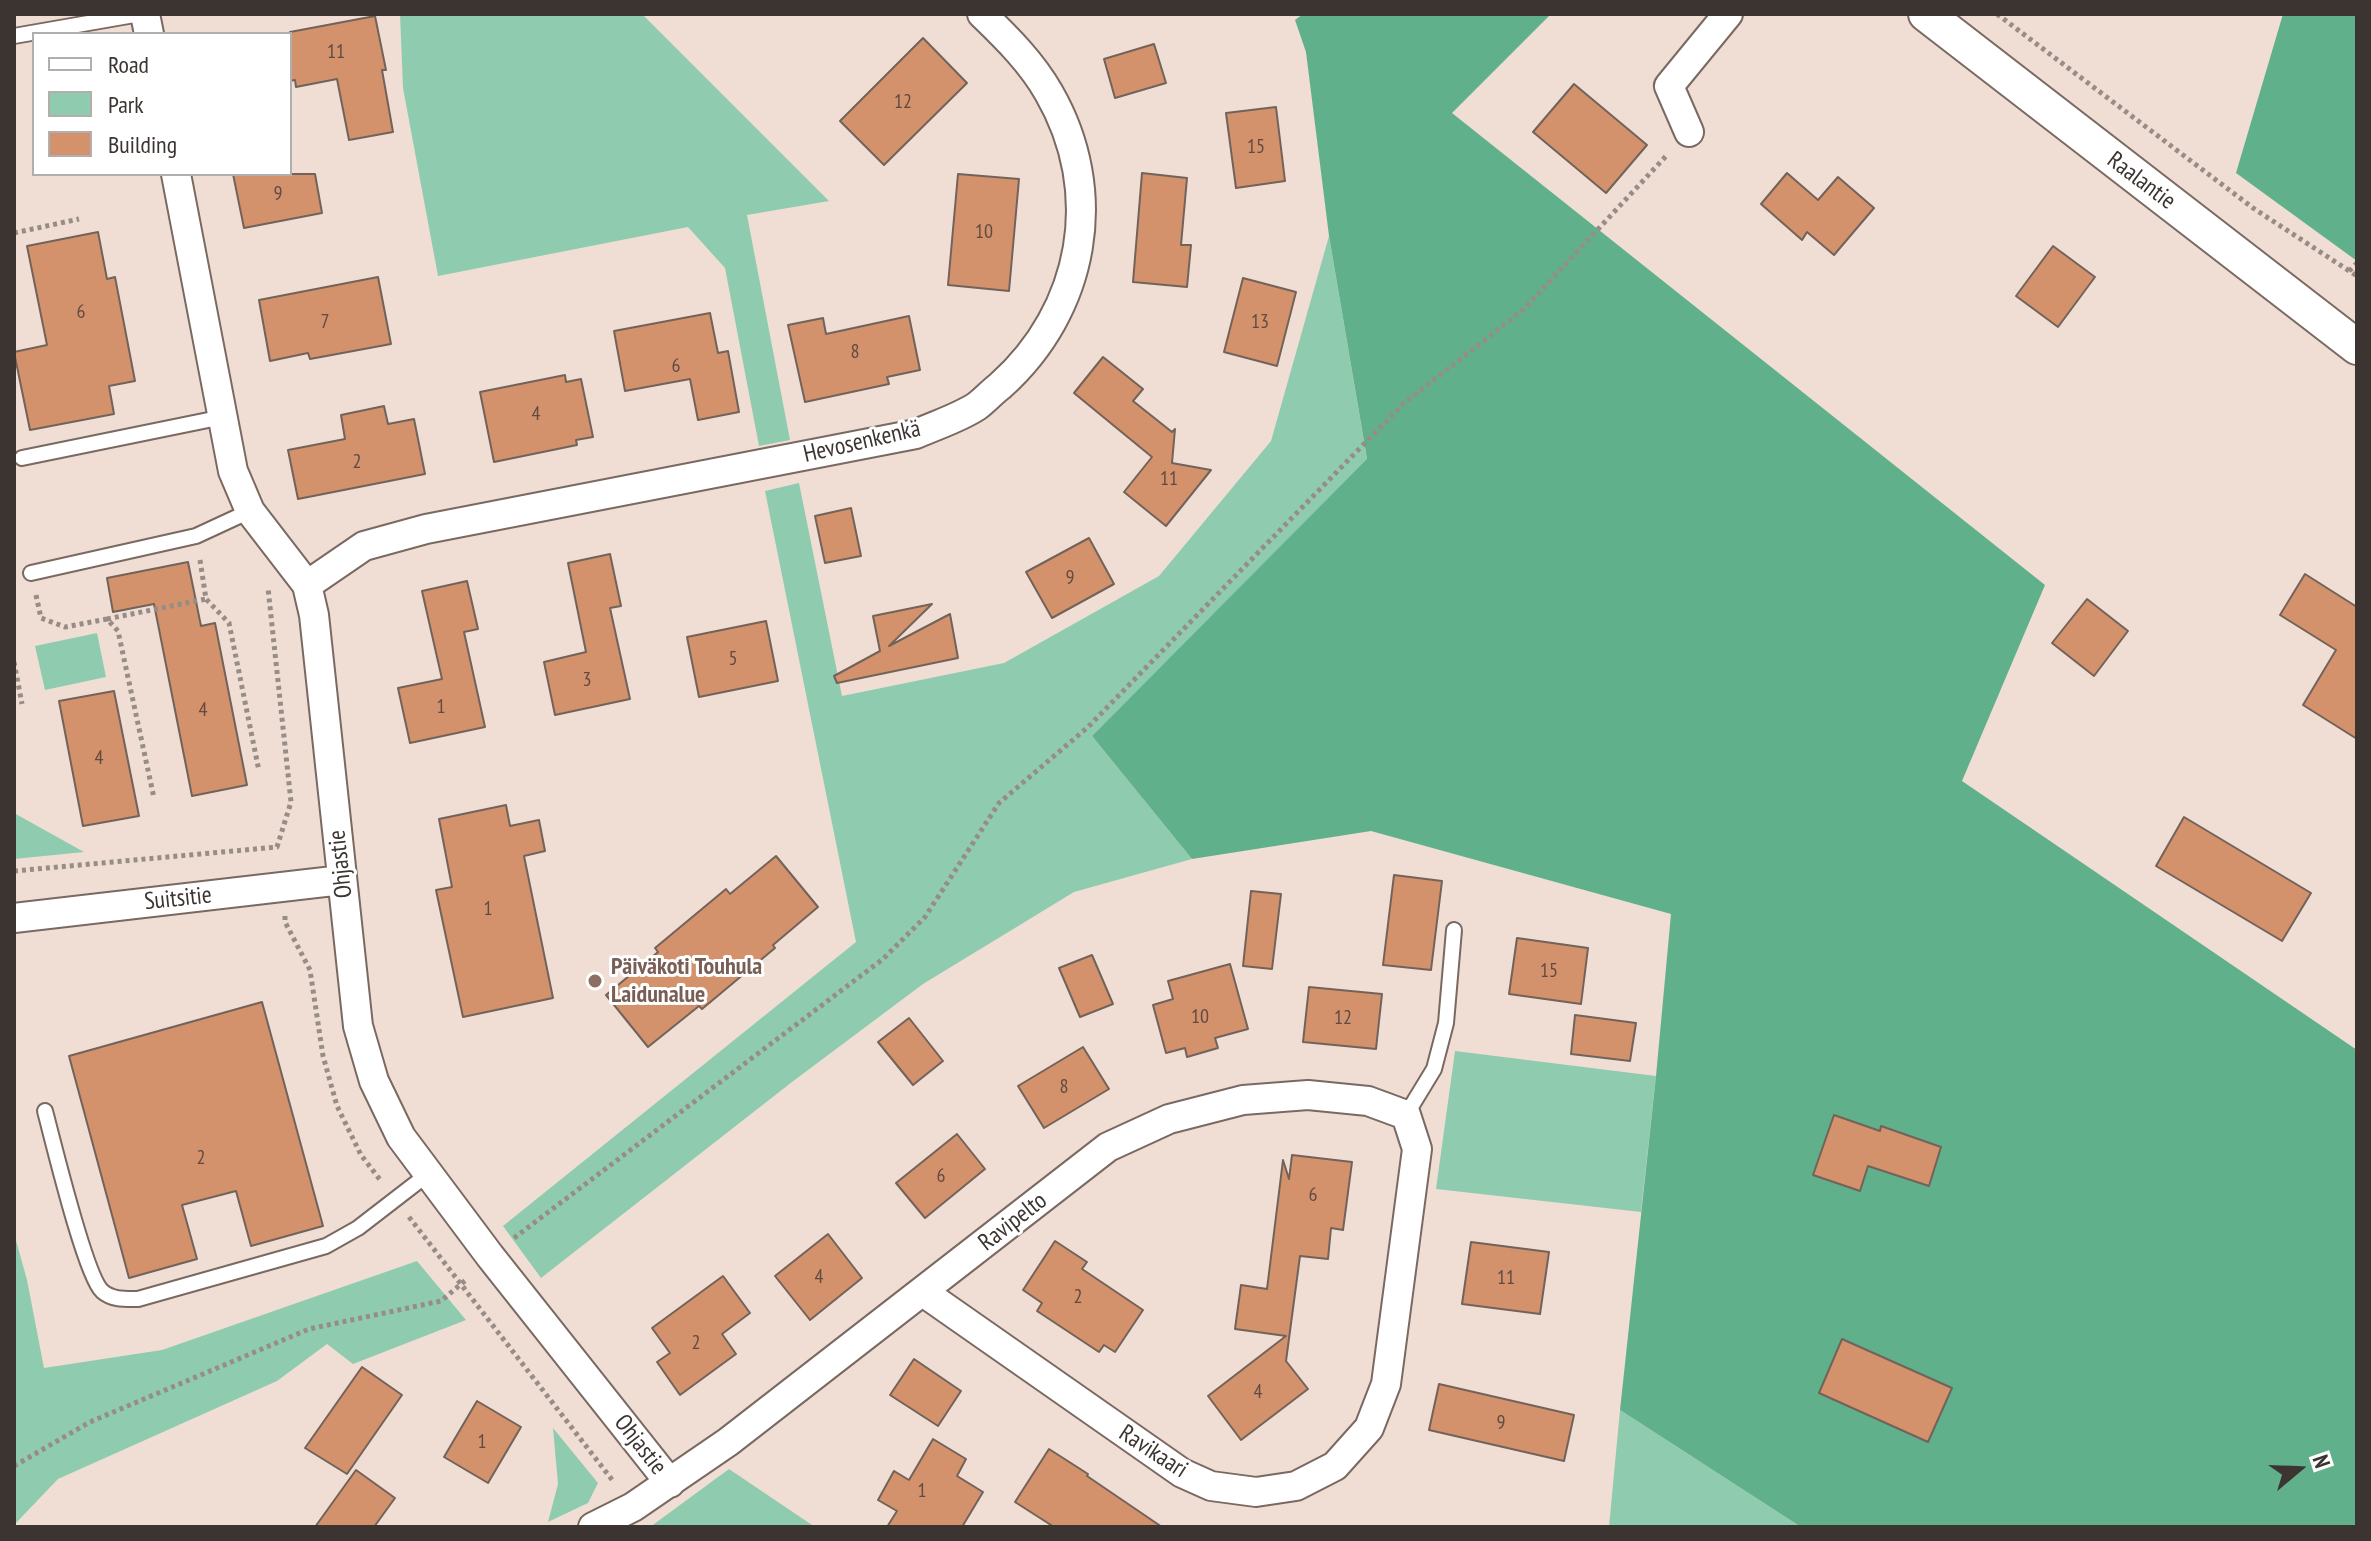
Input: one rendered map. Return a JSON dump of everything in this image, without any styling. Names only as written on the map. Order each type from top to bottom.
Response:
[{"type":"street","name":"Hevosenkenkä","points":[[307,585],[364,546],[426,529],[916,434],[977,406],[1021,367],[1053,324],[1070,281],[1080,233],[1081,189],[1071,140],[1049,92],[1021,53],[982,14]]},
{"type":"street","points":[[1689,132],[1669,86],[1728,14]]},
{"type":"street","name":"Raalantie","points":[[1926,14],[2357,347]]},
{"type":"street","name":"Ohjastie","points":[[176,176],[233,471],[250,511],[307,585],[314,615],[358,1026],[374,1081],[401,1137],[428,1174],[670,1483]]},
{"type":"street","name":"Suitsitie","points":[[14,918],[342,880]]},
{"type":"street","name":"Ravipelto","points":[[593,1527],[633,1507],[728,1442],[1108,1147],[1169,1119],[1243,1100],[1308,1095],[1368,1101],[1406,1115]]},
{"type":"street","name":"Ravikaari","points":[[923,1292],[1182,1473],[1211,1486],[1256,1492],[1296,1486],[1335,1466],[1369,1428],[1386,1384],[1417,1149],[1406,1115]]},
{"type":"lane","points":[[37,32],[142,14]]},
{"type":"lane","points":[[22,458],[223,417]]},
{"type":"lane","points":[[31,573],[196,536],[250,511]]},
{"type":"lane","points":[[1406,1115],[1434,1069],[1446,1023],[1454,930]]},
{"type":"lane","points":[[45,1111],[88,1265],[101,1290],[117,1299],[138,1299],[326,1246],[358,1228],[428,1174]]},
{"type":"path","points":[[1997,14],[2253,208],[2357,276]]},
{"type":"path","points":[[14,1466],[90,1422],[309,1329],[441,1301],[490,1256],[883,959],[925,917],[999,803],[1088,727],[1403,404],[1523,310],[1689,132]]},
{"type":"path","points":[[14,233],[79,219]]},
{"type":"path","points":[[2349,271],[2357,263]]},
{"type":"path","points":[[196,536],[206,599],[229,623],[259,771]]},
{"type":"path","points":[[31,573],[41,618],[65,627],[206,599]]},
{"type":"path","points":[[14,871],[277,847],[291,802],[268,583]]},
{"type":"path","points":[[107,619],[118,631],[154,798]]},
{"type":"path","points":[[14,662],[22,704]]},
{"type":"green space","points":[[400,14],[642,14],[829,201],[747,215],[790,440],[759,446],[725,268],[688,227],[438,276],[403,88]]},
{"type":"green space","points":[[1303,14],[1551,14],[1452,113],[2045,585],[1962,781],[2357,1050],[2357,1527],[1801,1527],[1620,1410],[1671,914],[1371,831],[1192,859],[1092,736],[1367,459],[1329,236],[1306,52],[1295,20]]},
{"type":"green space","points":[[2283,14],[2357,14],[2357,261],[2236,173]]},
{"type":"green space","points":[[1329,236],[1367,460],[1092,736],[1192,859],[1074,892],[923,984],[541,1278],[503,1226],[856,942],[765,491],[799,483],[842,696],[1004,663],[1159,576],[1271,441]]},
{"type":"green space","points":[[97,633],[106,677],[45,690],[35,646]]},
{"type":"green space","points":[[14,813],[84,852],[14,859]]},
{"type":"green space","points":[[1455,1051],[1656,1076],[1641,1212],[1436,1189]]},
{"type":"green space","points":[[14,1233],[27,1280],[44,1368],[162,1350],[417,1261],[466,1320],[353,1364],[327,1344],[277,1381],[58,1479],[14,1525]]},
{"type":"green space","points":[[1620,1410],[1801,1527],[1609,1527]]},
{"type":"green space","points":[[553,1428],[598,1483],[588,1503],[548,1522],[558,1484]]},
{"type":"green space","points":[[729,1469],[815,1527],[650,1527]]},
{"type":"building","points":[[375,16],[386,70],[382,70],[393,132],[349,140],[337,79],[296,87],[295,80],[292,81],[290,32]]},
{"type":"building","points":[[923,38],[967,83],[884,165],[840,121]]},
{"type":"building","points":[[1154,44],[1166,83],[1115,98],[1104,59]]},
{"type":"building","points":[[1574,84],[1647,145],[1606,193],[1533,132]]},
{"type":"building","points":[[1276,107],[1285,181],[1236,188],[1226,113]]},
{"type":"building","points":[[1142,173],[1187,178],[1181,245],[1191,245],[1187,287],[1133,282]]},
{"type":"building","points":[[1787,173],[1818,200],[1838,177],[1874,208],[1834,255],[1807,232],[1802,240],[1761,204]]},
{"type":"building","points":[[315,174],[322,213],[244,228],[233,176]]},
{"type":"building","points":[[958,174],[1019,179],[1009,291],[948,285]]},
{"type":"building","points":[[98,232],[107,279],[115,277],[135,381],[109,386],[114,414],[30,430],[14,352],[47,345],[27,246]]},
{"type":"building","points":[[2053,246],[2095,277],[2058,327],[2016,296]]},
{"type":"building","points":[[378,277],[391,344],[310,359],[308,353],[270,361],[259,300]]},
{"type":"building","points":[[1243,278],[1296,292],[1277,366],[1224,352]]},
{"type":"building","points":[[710,313],[718,353],[728,351],[739,412],[698,420],[690,379],[625,391],[614,331]]},
{"type":"building","points":[[909,316],[920,370],[887,377],[889,384],[805,402],[788,325],[823,318],[826,334]]},
{"type":"building","points":[[1103,357],[1143,389],[1133,401],[1172,432],[1175,429],[1172,463],[1211,470],[1166,526],[1124,492],[1152,457],[1074,393]]},
{"type":"building","points":[[565,375],[566,382],[581,379],[593,437],[576,440],[577,445],[494,462],[480,392]]},
{"type":"building","points":[[384,406],[388,424],[414,419],[425,474],[298,499],[288,450],[345,439],[341,415]]},
{"type":"building","points":[[851,508],[861,556],[825,563],[815,516]]},
{"type":"building","points":[[1089,538],[1114,584],[1052,618],[1026,572]]},
{"type":"building","points":[[610,554],[621,606],[610,608],[630,699],[555,715],[544,662],[586,652],[568,563]]},
{"type":"building","points":[[188,562],[201,626],[215,623],[247,785],[192,796],[154,604],[113,612],[107,578]]},
{"type":"building","points":[[2305,574],[2357,607],[2357,739],[2303,705],[2336,650],[2280,615]]},
{"type":"building","points":[[467,581],[478,629],[464,632],[485,727],[410,743],[398,688],[442,679],[422,591]]},
{"type":"building","points":[[2087,599],[2128,631],[2094,676],[2052,643]]},
{"type":"building","points":[[932,604],[889,646],[950,614],[958,658],[837,683],[834,676],[880,651],[873,616]]},
{"type":"building","points":[[766,621],[778,681],[699,697],[687,637]]},
{"type":"building","points":[[114,691],[139,816],[83,826],[59,701]]},
{"type":"building","points":[[506,805],[510,826],[539,820],[545,851],[524,856],[553,998],[463,1017],[436,890],[452,887],[439,819]]},
{"type":"building","points":[[2184,817],[2311,893],[2282,941],[2156,866]]},
{"type":"building","points":[[776,856],[818,907],[702,1009],[699,1006],[648,1047],[606,995],[658,952],[655,948],[726,889],[730,894]]},
{"type":"building","points":[[1394,875],[1442,881],[1431,970],[1383,965]]},
{"type":"building","points":[[1251,891],[1281,894],[1272,969],[1243,966]]},
{"type":"building","points":[[1517,938],[1588,948],[1581,1004],[1509,994]]},
{"type":"building","points":[[1092,955],[1113,1004],[1080,1017],[1059,968]]},
{"type":"building","points":[[1230,964],[1248,1029],[1215,1038],[1218,1048],[1187,1057],[1185,1048],[1166,1053],[1153,1005],[1173,999],[1168,981]]},
{"type":"building","points":[[1309,987],[1382,994],[1376,1049],[1303,1042]]},
{"type":"building","points":[[262,1002],[323,1226],[251,1246],[236,1191],[182,1205],[197,1259],[129,1278],[69,1056]]},
{"type":"building","points":[[1575,1015],[1636,1023],[1630,1061],[1571,1054]]},
{"type":"building","points":[[909,1018],[943,1061],[913,1085],[878,1042]]},
{"type":"building","points":[[1083,1047],[1109,1089],[1044,1128],[1018,1086]]},
{"type":"building","points":[[1834,1115],[1880,1131],[1881,1126],[1941,1147],[1929,1186],[1868,1166],[1860,1191],[1813,1175]]},
{"type":"building","points":[[957,1134],[985,1169],[925,1218],[896,1183]]},
{"type":"building","points":[[1292,1155],[1352,1162],[1343,1230],[1331,1228],[1328,1259],[1300,1256],[1286,1361],[1308,1389],[1241,1440],[1208,1396],[1286,1336],[1235,1329],[1241,1285],[1267,1289],[1283,1160],[1289,1179]]},
{"type":"building","points":[[828,1234],[862,1278],[810,1320],[775,1276]]},
{"type":"building","points":[[1055,1241],[1087,1262],[1082,1269],[1143,1310],[1115,1352],[1104,1345],[1099,1352],[1037,1311],[1042,1303],[1023,1290]]},
{"type":"building","points":[[1471,1242],[1549,1252],[1540,1314],[1462,1304]]},
{"type":"building","points":[[723,1276],[750,1313],[722,1334],[736,1354],[680,1395],[657,1362],[670,1353],[652,1328]]},
{"type":"building","points":[[1842,1339],[1952,1388],[1928,1442],[1819,1393]]},
{"type":"building","points":[[914,1359],[961,1391],[938,1426],[890,1395]]},
{"type":"building","points":[[362,1367],[402,1395],[347,1474],[305,1448]]},
{"type":"building","points":[[1439,1384],[1574,1415],[1564,1461],[1429,1430]]},
{"type":"building","points":[[477,1401],[521,1427],[488,1483],[444,1457]]},
{"type":"building","points":[[933,1439],[966,1459],[957,1476],[983,1492],[962,1527],[887,1527],[897,1511],[878,1500],[894,1471],[909,1480]]},
{"type":"building","points":[[1049,1449],[1162,1527],[1054,1527],[1015,1502]]},
{"type":"building","points":[[356,1470],[395,1498],[374,1527],[315,1527]]},
{"type":"place","name":"Päiväkoti Touhula Laidunalue","points":[[595,981]]}]
